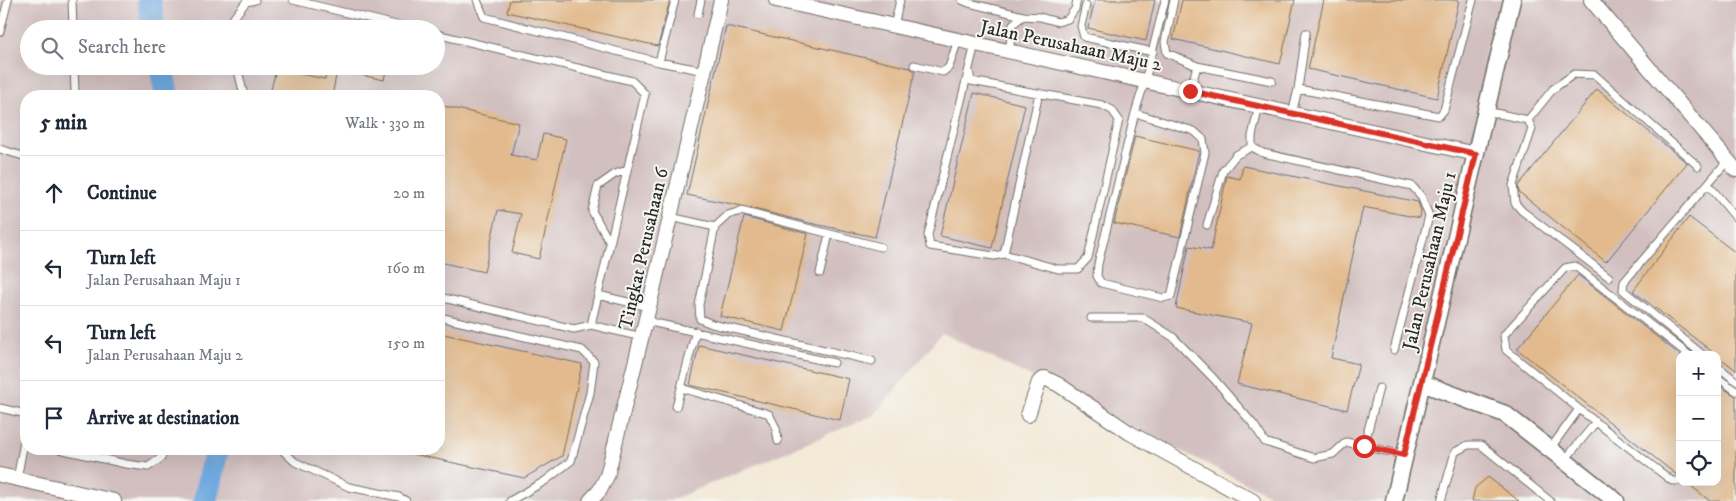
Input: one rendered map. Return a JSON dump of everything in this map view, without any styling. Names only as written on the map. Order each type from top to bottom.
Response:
[{"type":"street","name":"Tingkat Perusahaan 6","points":[[590,501],[600,490],[608,476],[648,314],[721,0]]},
{"type":"street","name":"Jalan Perusahaan Maju 2","points":[[776,0],[1476,154]]},
{"type":"street","name":"Jalan Perusahaan Maju 1","points":[[1394,501],[1512,0]]},
{"type":"street","points":[[1591,0],[1732,165]]},
{"type":"street","points":[[1028,415],[1039,382],[1045,378],[1059,385],[1130,433],[1253,501]]},
{"type":"street","points":[[1422,384],[1505,414],[1616,501]]},
{"type":"street","points":[[0,475],[114,501]]},
{"type":"lane","points":[[0,32],[8,0]]},
{"type":"lane","points":[[72,0],[73,20]]},
{"type":"lane","points":[[232,20],[246,2],[255,0]]},
{"type":"lane","points":[[293,0],[376,20]]},
{"type":"lane","points":[[477,0],[484,17],[659,62],[705,71]]},
{"type":"lane","points":[[659,62],[676,0]]},
{"type":"lane","points":[[698,14],[701,0]]},
{"type":"lane","points":[[894,26],[900,0]]},
{"type":"lane","points":[[962,0],[1023,16],[1040,17],[1058,22],[1068,19],[1075,9],[1077,0]]},
{"type":"lane","points":[[1135,113],[1194,131],[1203,139],[1206,153],[1172,296],[1163,298],[1101,284],[1097,276],[1135,113],[1165,0]]},
{"type":"lane","points":[[1174,0],[1165,42],[1167,53],[1197,66],[1272,81]]},
{"type":"lane","points":[[1298,89],[1440,116],[1444,110],[1473,0]]},
{"type":"lane","points":[[1086,5],[1081,26],[1084,37],[1152,52]]},
{"type":"lane","points":[[1009,51],[1013,24],[1023,16]]},
{"type":"lane","points":[[1292,114],[1298,89],[1306,33]]},
{"type":"lane","points":[[445,36],[632,81],[644,94],[591,325]]},
{"type":"lane","points":[[914,65],[943,72],[949,66],[958,40]]},
{"type":"lane","points":[[969,71],[972,81],[1102,105],[1112,110],[1119,120],[1088,258],[1078,269],[1058,269],[1004,254],[994,256],[930,246],[928,235],[975,44]]},
{"type":"lane","points":[[1190,91],[1197,66]]},
{"type":"lane","points":[[1528,120],[1553,89],[1574,74],[1595,75],[1698,166]]},
{"type":"lane","points":[[74,75],[75,90]]},
{"type":"lane","points":[[239,75],[243,90]]},
{"type":"lane","points":[[1004,254],[1039,93]]},
{"type":"lane","points":[[1252,147],[1252,136],[1258,106]]},
{"type":"lane","points":[[1486,110],[1528,120]]},
{"type":"lane","points":[[1528,120],[1532,129],[1513,185],[1515,202],[1522,210],[1609,276]]},
{"type":"lane","points":[[1207,225],[1224,171],[1236,155],[1252,147]]},
{"type":"lane","points":[[1252,147],[1263,153],[1412,186],[1421,196],[1429,216],[1394,350]]},
{"type":"lane","points":[[0,149],[20,155]]},
{"type":"lane","points":[[1698,351],[1623,290],[1624,282],[1708,184],[1732,165]]},
{"type":"lane","points":[[610,243],[592,211],[598,186],[615,174],[627,170]]},
{"type":"lane","points":[[1708,184],[1736,218]]},
{"type":"lane","points":[[872,361],[712,324],[700,319],[699,305],[715,227],[728,215],[741,211],[881,247]]},
{"type":"lane","points":[[670,217],[715,227]]},
{"type":"lane","points":[[820,273],[829,234]]},
{"type":"lane","points":[[1676,481],[1672,481],[1506,350],[1504,335],[1565,268],[1575,266],[1684,351]]},
{"type":"lane","points":[[598,295],[696,331],[834,363]]},
{"type":"lane","points":[[445,297],[574,329],[591,325],[642,337]]},
{"type":"lane","points":[[445,318],[582,350],[594,362],[590,393],[571,461],[545,482],[510,501]]},
{"type":"lane","points":[[1091,318],[1143,318],[1173,337],[1214,379],[1254,425],[1265,442],[1314,458],[1333,454],[1346,442],[1404,455]]},
{"type":"lane","points":[[676,407],[696,331]]},
{"type":"lane","points":[[1721,369],[1736,381]]},
{"type":"lane","points":[[1721,380],[1736,391]]},
{"type":"lane","points":[[681,388],[769,414],[776,428],[778,440]]},
{"type":"lane","points":[[1364,446],[1379,388]]},
{"type":"lane","points":[[0,408],[20,413]]},
{"type":"lane","points":[[1550,449],[1579,409]]},
{"type":"lane","points":[[1564,461],[1596,422]]},
{"type":"lane","points":[[1441,501],[1455,452],[1468,445],[1481,445],[1550,501]]},
{"type":"lane","points":[[17,479],[22,455]]},
{"type":"lane","points":[[86,455],[148,467],[161,458],[162,455]]},
{"type":"lane","points":[[287,455],[295,462],[349,487],[401,500]]},
{"type":"shaded area","points":[[0,0],[1736,0],[1736,501],[1282,501],[942,333],[874,415],[669,501],[0,501]]},
{"type":"building","points":[[510,0],[670,0],[658,46],[507,12]]},
{"type":"building","points":[[1095,0],[1155,0],[1146,41],[1088,28]]},
{"type":"building","points":[[1182,0],[1295,0],[1280,64],[1173,39]]},
{"type":"building","points":[[1324,0],[1459,0],[1437,98],[1308,69]]},
{"type":"building","points":[[726,26],[910,68],[915,71],[875,237],[687,195]]},
{"type":"building","points":[[275,75],[305,75],[325,79],[326,75],[336,75],[333,90],[271,90]]},
{"type":"building","points":[[361,75],[385,75],[384,80]]},
{"type":"building","points":[[1597,89],[1687,163],[1606,262],[1519,192],[1518,186]]},
{"type":"building","points":[[974,93],[1025,105],[992,248],[940,236]]},
{"type":"building","points":[[445,106],[519,123],[511,155],[537,160],[543,134],[566,139],[539,259],[512,253],[521,214],[498,210],[484,272],[445,263]]},
{"type":"building","points":[[1135,136],[1199,151],[1180,237],[1114,223]]},
{"type":"building","points":[[1243,166],[1418,202],[1421,211],[1420,218],[1363,207],[1331,358],[1359,364],[1347,410],[1237,384],[1252,323],[1176,308],[1189,246],[1211,250],[1227,176],[1240,179]]},
{"type":"building","points":[[744,217],[808,234],[784,331],[720,316]]},
{"type":"building","points":[[1689,217],[1736,253],[1736,370],[1721,358],[1721,351],[1711,351],[1633,291]]},
{"type":"building","points":[[1578,275],[1676,352],[1676,474],[1517,349]]},
{"type":"building","points":[[445,334],[582,364],[562,456],[524,478],[417,455],[445,455]]},
{"type":"building","points":[[699,345],[849,379],[840,420],[690,385]]},
{"type":"building","points":[[1721,387],[1736,396],[1736,501],[1710,501],[1691,486],[1721,486]]},
{"type":"building","points":[[1488,477],[1519,501],[1472,501],[1475,488]]},
{"type":"waterway","points":[[149,0],[152,20]]},
{"type":"waterway","points":[[163,75],[166,90]]},
{"type":"waterway","points":[[205,501],[216,455]]},
{"type":"route","points":[[1190,91],[1476,154],[1404,455],[1364,446]]}]
